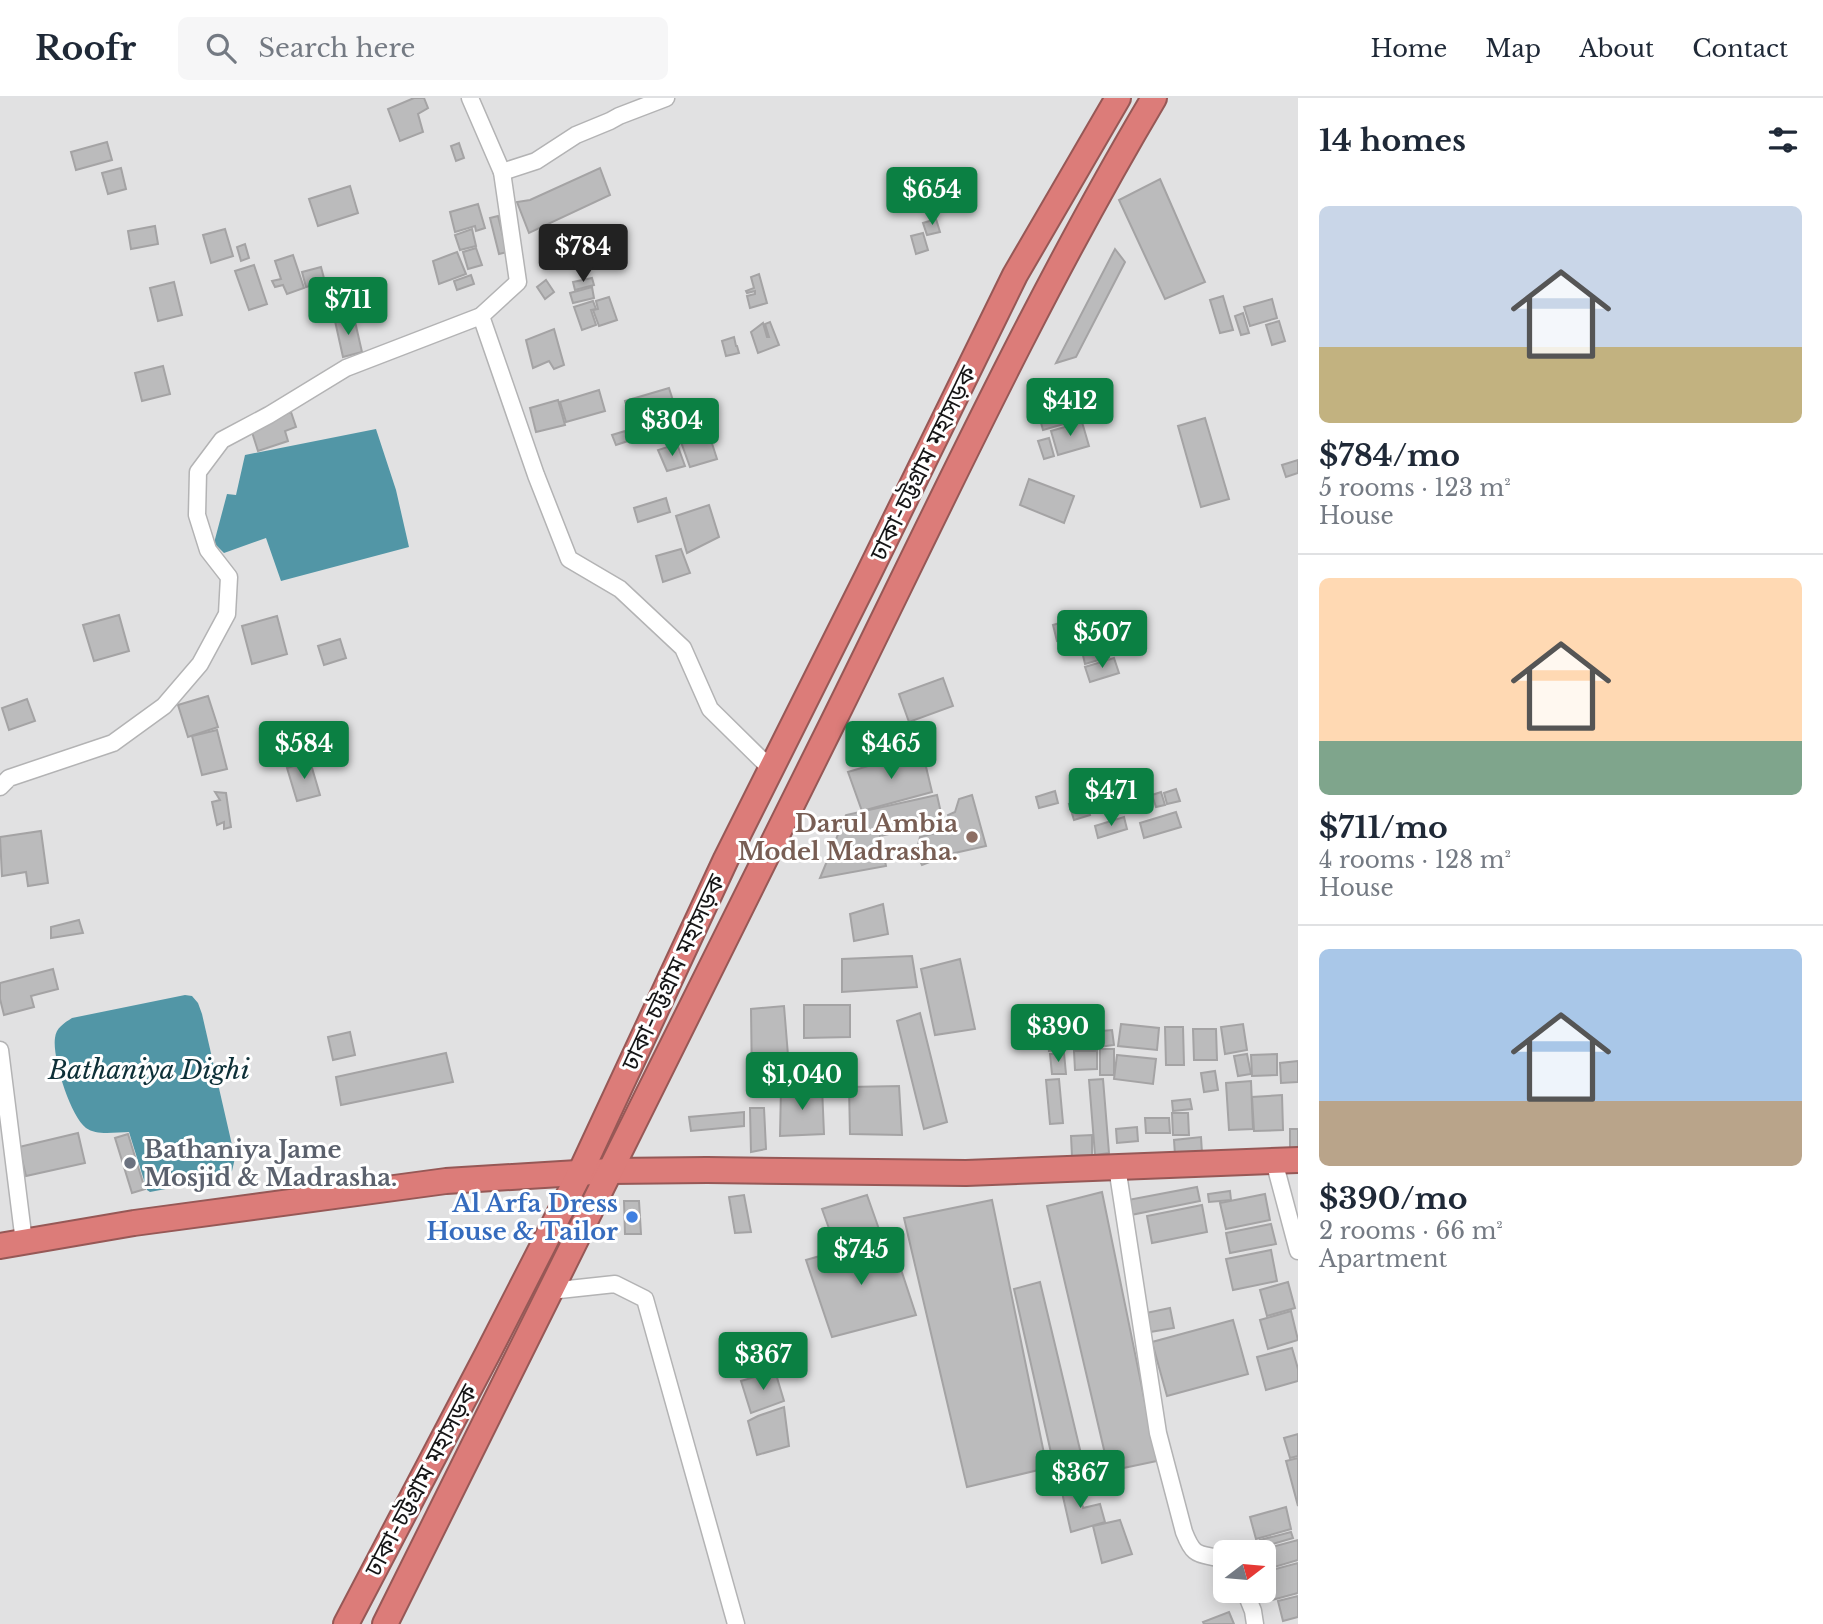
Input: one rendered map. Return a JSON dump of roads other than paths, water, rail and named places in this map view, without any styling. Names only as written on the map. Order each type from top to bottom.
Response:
[{"type":"highway","name":"ঢাকা-চট্টগ্রাম মহাসড়ক","points":[[346,1624],[482,1366],[580,1172],[726,859],[1015,275],[1118,98]]},
{"type":"highway","name":"ঢাকা-চট্টগ্রাম মহাসড়ক","points":[[385,1624],[999,384],[1111,170],[1154,98]]},
{"type":"highway","points":[[12,1244],[134,1223],[446,1181],[580,1172],[707,1170],[966,1173],[1286,1161]]},
{"type":"street","points":[[0,787],[9,778],[113,743],[164,706],[200,664],[227,614],[229,577],[208,550],[197,515],[198,472],[222,440],[346,368],[481,316],[518,282],[502,172],[470,98]]},
{"type":"street","points":[[502,172],[536,161],[585,131],[666,98]]},
{"type":"street","points":[[481,316],[536,475],[569,559],[620,589],[683,648],[710,709],[771,769]]},
{"type":"street","points":[[0,1050],[12,1244]]},
{"type":"street","points":[[1286,1161],[1298,1251]]},
{"type":"street","points":[[1117,1167],[1158,1433],[1190,1546],[1198,1555],[1213,1558]]},
{"type":"street","points":[[550,1291],[615,1284],[645,1298],[736,1624]]},
{"type":"street","points":[[1250,1603],[1255,1624]]},
{"type":"water","points":[[376,429],[396,490],[409,547],[281,581],[266,538],[224,553],[214,543],[227,494],[236,495],[245,455]]},
{"type":"water","name":"Bathaniya Dighi","points":[[185,995],[192,996],[202,1014],[235,1158],[232,1171],[223,1178],[150,1192],[147,1190],[129,1132],[107,1133],[90,1130],[74,1112],[63,1086],[56,1058],[55,1038],[63,1024],[72,1018]]},
{"type":"place","name":"Darul Ambia Model Madrasha.","points":[[972,837]]},
{"type":"place","name":"Bathaniya Jame Mosjid & Madrasha.","points":[[130,1163]]},
{"type":"place","name":"Al Arfa Dress House & Tailor","points":[[632,1217]]}]
